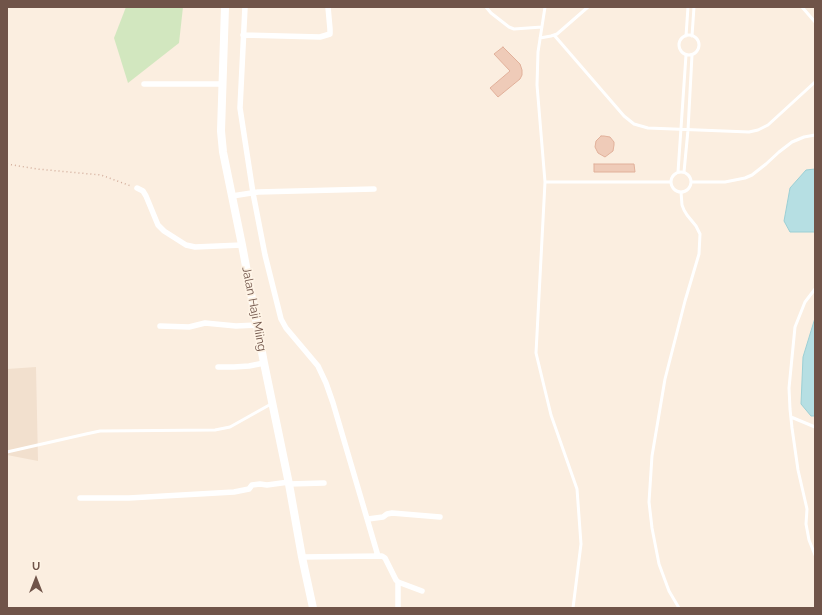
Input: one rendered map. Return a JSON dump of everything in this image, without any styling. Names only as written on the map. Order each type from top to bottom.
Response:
[{"type":"main road","name":"Jalan Haji Miing","points":[[225,7],[221,137],[223,152],[313,608]]},
{"type":"street","points":[[245,7],[240,108],[253,192],[281,319],[286,328],[318,366],[326,382],[378,556]]},
{"type":"street","points":[[243,35],[320,37],[330,34],[328,7]]},
{"type":"street","points":[[144,84],[222,84]]},
{"type":"street","points":[[137,188],[146,196],[158,225],[164,231],[186,245],[195,248],[242,245]]},
{"type":"street","points":[[232,196],[253,192],[374,189]]},
{"type":"street","points":[[160,326],[189,327],[205,323],[236,326],[257,325]]},
{"type":"street","points":[[218,367],[234,367],[264,363]]},
{"type":"street","points":[[80,498],[129,498],[234,492],[249,489],[252,485],[260,484],[324,483]]},
{"type":"street","points":[[368,519],[383,517],[392,513],[440,517]]},
{"type":"street","points":[[302,557],[382,556],[385,558],[398,582],[422,591]]},
{"type":"street","points":[[398,582],[398,608]]},
{"type":"lane","points":[[486,7],[491,13],[509,27],[514,29],[542,27]]},
{"type":"lane","points":[[545,7],[538,52],[537,85],[545,182],[536,353],[551,415],[577,489],[581,544],[573,608]]},
{"type":"lane","points":[[540,38],[554,35],[561,31],[588,7]]},
{"type":"lane","points":[[686,36],[688,7]]},
{"type":"lane","points":[[692,36],[694,7]]},
{"type":"lane","points":[[802,7],[815,22]]},
{"type":"lane","points":[[554,35],[619,111],[634,124],[648,128],[749,132],[758,130],[768,124],[815,82]]},
{"type":"lane","points":[[686,36],[692,36],[697,40],[699,46],[697,51],[692,55],[686,55],[681,51],[679,45],[681,40],[686,36]]},
{"type":"lane","points":[[678,172],[686,55]]},
{"type":"lane","points":[[684,172],[692,55]]},
{"type":"lane","points":[[691,182],[724,182],[745,178],[752,175],[792,142],[804,137],[815,135]]},
{"type":"lane","points":[[678,172],[684,172],[689,176],[691,182],[686,190],[681,192],[675,190],[671,182],[673,176],[678,172]]},
{"type":"lane","points":[[545,182],[671,182]]},
{"type":"lane","points":[[679,608],[669,591],[659,564],[649,502],[652,456],[665,379],[699,254],[700,234],[684,210],[681,192]]},
{"type":"lane","points":[[815,289],[805,302],[794,327],[789,388],[798,470],[807,509],[806,524],[808,540],[815,555]]},
{"type":"lane","points":[[7,452],[100,431],[215,430],[230,427],[272,403]]},
{"type":"lane","points":[[791,417],[815,427]]},
{"type":"path","points":[[7,164],[37,169],[101,175],[137,188]]},
{"type":"shaded area","points":[[36,367],[38,461],[7,455],[7,369]]},
{"type":"green space","points":[[126,7],[183,7],[179,43],[128,83],[114,38]]},
{"type":"water","points":[[815,169],[815,232],[790,232],[784,221],[790,188],[806,170]]},
{"type":"water","points":[[815,318],[815,416],[811,416],[801,404],[803,357]]},
{"type":"building","points":[[503,47],[520,64],[522,75],[520,79],[498,97],[490,88],[510,71],[494,54]]},
{"type":"building","points":[[601,136],[610,137],[614,142],[613,151],[605,157],[598,153],[595,147],[596,141]]},
{"type":"building","points":[[594,164],[634,164],[635,172],[594,172]]}]
